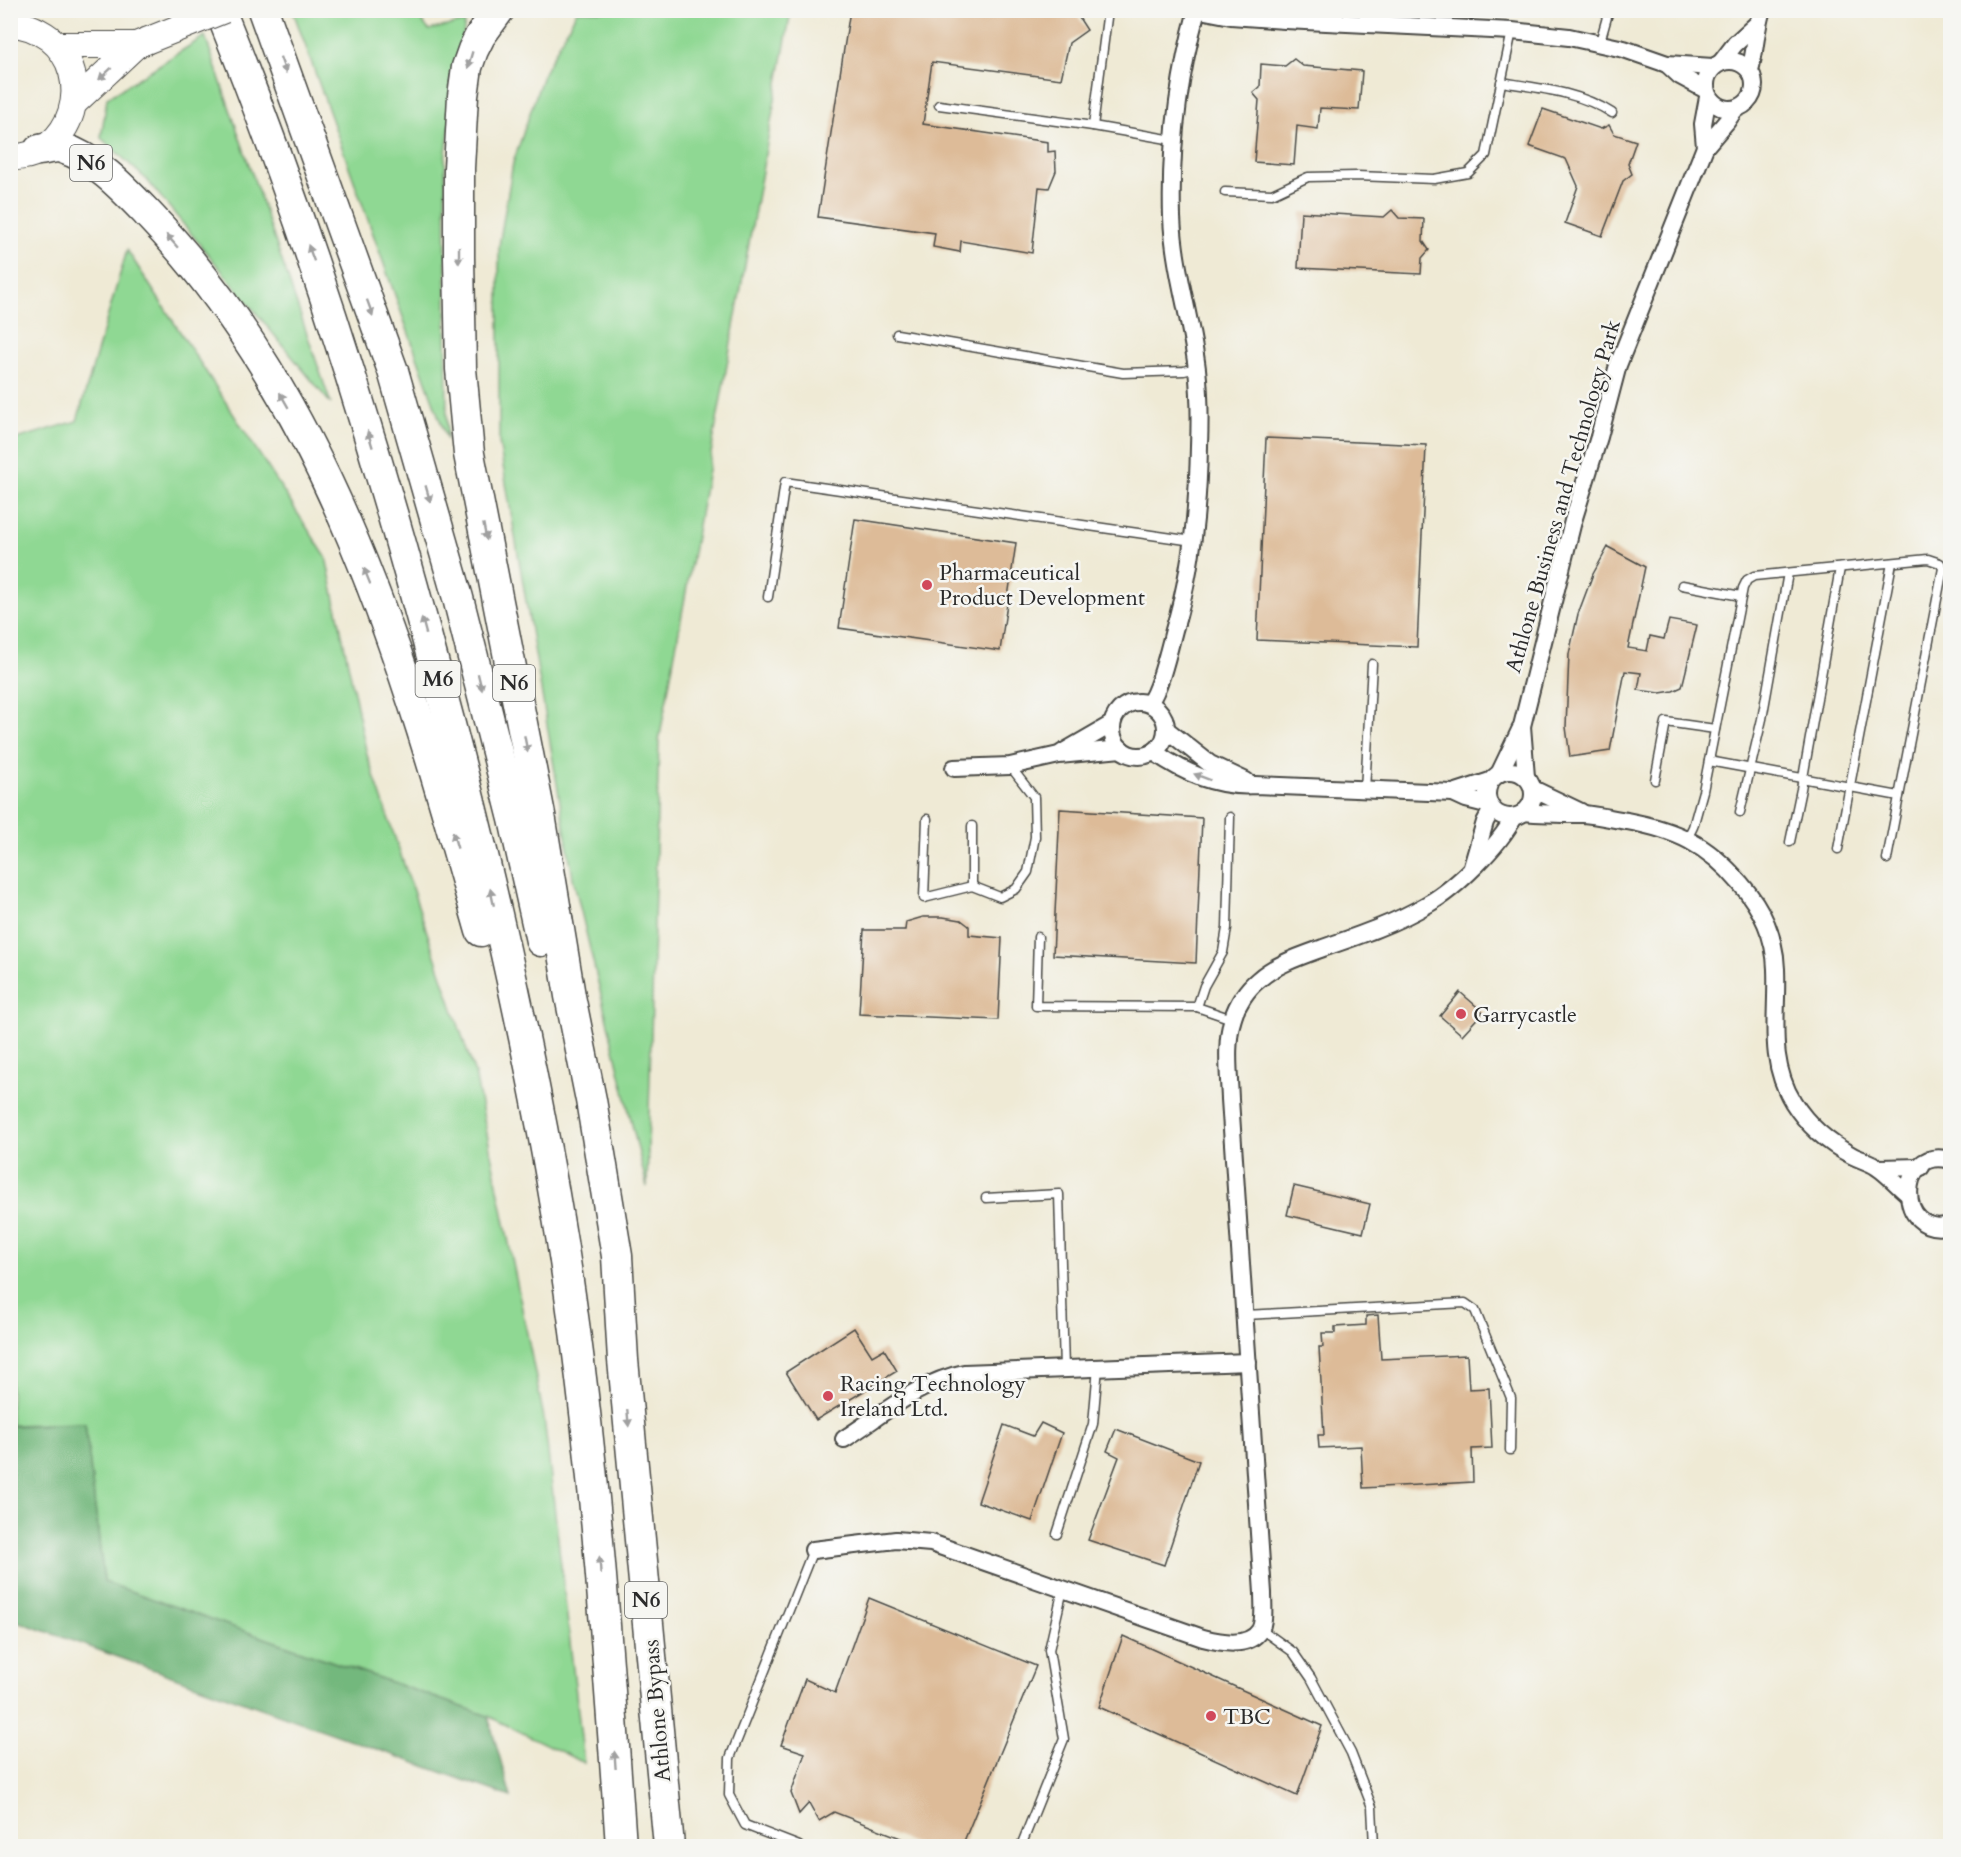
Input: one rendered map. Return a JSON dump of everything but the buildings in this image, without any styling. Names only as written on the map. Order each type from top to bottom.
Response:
[{"type":"highway","name":"M6","points":[[222,10],[328,301],[411,578],[471,803],[540,1112],[579,1367]]},
{"type":"highway","name":"M6","points":[[263,10],[393,371],[458,598],[514,819],[557,1009],[623,1360]]},
{"type":"highway","name":"N6","points":[[499,10],[473,50],[467,67],[463,96],[459,168],[461,369],[468,444],[540,815],[617,1256],[623,1360]]},
{"type":"highway","name":"N6","points":[[39,150],[60,147],[84,159],[115,182],[156,222],[204,279],[256,352],[334,493],[392,641],[438,780],[490,964],[579,1367]]},
{"type":"highway","name":"Athlone Bypass","points":[[623,1360],[669,1843]]},
{"type":"highway","name":"Athlone Bypass","points":[[579,1367],[598,1544],[620,1832]]},
{"type":"main road","points":[[74,103],[141,43],[222,10]]},
{"type":"main road","points":[[10,24],[18,24],[40,31],[58,45],[70,63],[75,83],[74,103],[68,122],[56,139],[39,150],[18,157],[10,157]]},
{"type":"main road","points":[[58,45],[141,43]]},
{"type":"street","points":[[1149,703],[1156,688],[1180,611],[1193,541],[1200,404],[1197,368],[1174,241],[1172,181],[1173,140],[1179,93],[1199,10],[1231,16],[1285,20],[1512,31],[1569,37],[1600,42],[1667,64],[1718,64],[1737,61],[1750,70]]},
{"type":"street","name":"Athlone Business and Technology Park","points":[[1705,147],[1703,124],[1707,75],[1760,17]]},
{"type":"street","name":"Athlone Business and Technology Park","points":[[1472,867],[1491,807],[1486,795],[1522,726],[1568,543],[1618,365],[1705,147],[1735,109],[1743,106],[1753,93],[1755,86],[1750,70],[1760,17]]},
{"type":"street","points":[[1667,64],[1680,76],[1707,93],[1719,107],[1735,109]]},
{"type":"street","points":[[1140,701],[1149,703],[1162,713],[1167,730],[1165,738],[1154,752],[1137,756],[1128,754],[1115,742],[1112,724],[1122,707],[1140,701]]},
{"type":"street","points":[[1059,755],[1112,724]]},
{"type":"street","name":"Athlone Business and Technology Park","points":[[1261,1629],[1263,1593],[1229,1073],[1232,1019],[1249,988],[1272,970],[1427,905],[1455,885],[1531,803],[1522,726]]},
{"type":"street","points":[[1167,730],[1210,764],[1255,785]]},
{"type":"street","points":[[954,768],[1010,766],[1059,755],[1121,749]]},
{"type":"street","points":[[1154,752],[1167,761],[1205,779],[1233,785],[1453,793],[1513,770],[1529,783],[1585,814]]},
{"type":"street","points":[[1453,793],[1491,807],[1498,814],[1585,814],[1647,825],[1688,838],[1714,856],[1748,892],[1765,921],[1774,948],[1776,968],[1774,1046],[1779,1070],[1794,1102],[1819,1134],[1834,1146],[1879,1168],[1908,1194]]},
{"type":"street","points":[[1950,1160],[1935,1159],[1921,1167],[1912,1176],[1908,1194],[1910,1204],[1920,1219],[1937,1226],[1950,1225]]},
{"type":"street","points":[[1879,1168],[1921,1167]]},
{"type":"street","points":[[844,1439],[922,1388],[946,1377],[975,1371],[1248,1362]]},
{"type":"street","points":[[813,1550],[896,1540],[931,1543],[1194,1636],[1227,1643],[1244,1641],[1261,1629]]},
{"type":"lane","points":[[1093,126],[1108,10]]},
{"type":"lane","points":[[1600,42],[1609,10]]},
{"type":"lane","points":[[1225,192],[1272,194],[1308,177],[1434,179],[1468,173],[1486,155],[1512,31]]},
{"type":"lane","points":[[1501,82],[1557,91],[1598,104],[1612,113]]},
{"type":"lane","points":[[939,105],[1093,126],[1173,140]]},
{"type":"lane","points":[[897,334],[1123,372],[1184,371],[1197,368]]},
{"type":"lane","points":[[768,597],[785,482],[1193,541]]},
{"type":"lane","points":[[1688,838],[1698,809],[1709,761],[1741,596],[1747,580],[1754,576],[1928,559],[1940,563],[1943,568],[1887,859]]},
{"type":"lane","points":[[1838,849],[1892,563]]},
{"type":"lane","points":[[1790,842],[1840,568]]},
{"type":"lane","points":[[1740,812],[1762,719],[1788,573]]},
{"type":"lane","points":[[1682,585],[1741,596]]},
{"type":"lane","points":[[1365,790],[1372,664]]},
{"type":"lane","points":[[1655,780],[1666,722],[1715,729]]},
{"type":"lane","points":[[1709,761],[1899,796]]},
{"type":"lane","points":[[927,819],[924,898],[972,886],[1000,897],[1016,889],[1028,872],[1035,837],[1034,797],[1010,766]]},
{"type":"lane","points":[[1197,1007],[1204,986],[1223,952],[1227,928],[1230,817]]},
{"type":"lane","points":[[972,826],[972,886]]},
{"type":"lane","points":[[1038,937],[1036,1006],[1197,1007],[1232,1019]]},
{"type":"lane","points":[[986,1198],[1059,1194],[1064,1368]]},
{"type":"lane","points":[[1245,1315],[1465,1303],[1475,1310],[1511,1398],[1510,1450]]},
{"type":"lane","points":[[1058,1534],[1093,1424],[1098,1367]]},
{"type":"lane","points":[[799,1846],[745,1825],[729,1795],[730,1758],[813,1550]]},
{"type":"lane","points":[[1021,1846],[1064,1739],[1049,1650],[1063,1589]]},
{"type":"lane","points":[[1261,1629],[1293,1652],[1311,1678],[1346,1743],[1372,1807],[1374,1846]]},
{"type":"green space","points":[[293,11],[413,11],[429,30],[465,22],[445,159],[447,440]]},
{"type":"green space","points":[[577,11],[791,11],[659,741],[647,1187],[573,878],[499,442],[499,246],[513,163],[543,75]]},
{"type":"green space","points":[[205,36],[331,404],[147,180],[101,138],[107,98]]},
{"type":"green space","points":[[127,250],[326,557],[367,755],[475,1074],[544,1418],[584,1763],[488,1716],[104,1582],[85,1423],[11,1425],[10,441],[77,421]]},
{"type":"green space","points":[[85,1423],[104,1582],[488,1716],[511,1797],[11,1619],[11,1426]]},
{"type":"place","name":"Pharmaceutical Product Development","points":[[927,585]]},
{"type":"place","name":"Garrycastle","points":[[1461,1014]]},
{"type":"place","name":"Racing Technology Ireland Ltd.","points":[[828,1396]]},
{"type":"place","name":"TBC","points":[[1211,1716]]}]
